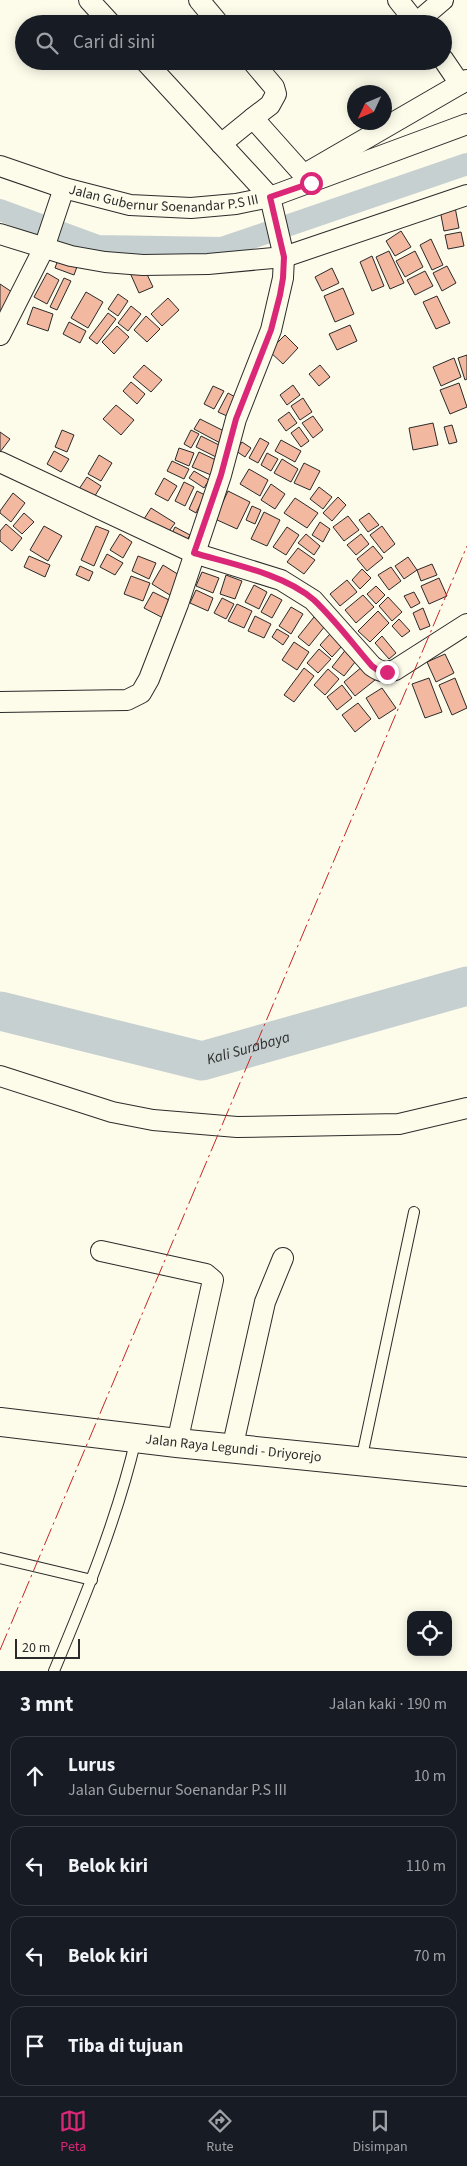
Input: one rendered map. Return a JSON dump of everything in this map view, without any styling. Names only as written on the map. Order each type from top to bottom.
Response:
[{"type":"main road","name":"Jalan Raya Legundi - Driyorejo","points":[[0,1422],[133,1450],[177,1444],[467,1472]]},
{"type":"street","points":[[89,0],[103,15]]},
{"type":"street","points":[[199,0],[212,15]]},
{"type":"street","points":[[398,0],[410,15]]},
{"type":"street","points":[[426,15],[443,0]]},
{"type":"street","points":[[0,702],[128,700],[141,693],[149,679],[178,604],[221,475],[236,419],[271,330],[283,278],[283,253],[272,204],[221,144],[153,70]]},
{"type":"street","points":[[221,144],[270,105],[276,94],[274,87],[260,70]]},
{"type":"street","points":[[253,118],[307,179],[463,82],[452,70]]},
{"type":"street","name":"Jalan Gubernur Soenandar P.S III","points":[[0,166],[62,195],[130,205],[191,208],[236,204],[272,204],[307,179],[467,124]]},
{"type":"street","points":[[0,335],[46,242],[62,195]]},
{"type":"street","points":[[0,234],[46,242],[105,262],[143,265],[208,264],[283,253],[467,195]]},
{"type":"street","points":[[0,462],[194,553],[281,580],[298,589],[313,600],[372,666],[379,671],[395,670],[467,624]]},
{"type":"street","points":[[0,1076],[112,1112],[153,1120],[237,1127],[399,1124],[467,1108]]},
{"type":"street","points":[[101,1251],[206,1274],[212,1279],[177,1444]]},
{"type":"street","points":[[232,1449],[265,1302],[283,1258]]},
{"type":"lane","points":[[361,1462],[414,1212]]},
{"type":"lane","points":[[54,1671],[92,1580],[119,1502],[133,1450]]},
{"type":"lane","points":[[0,1558],[92,1580]]},
{"type":"building","points":[[455,207],[459,228],[444,231],[440,210]]},
{"type":"building","points":[[401,231],[411,247],[395,256],[386,241]]},
{"type":"building","points":[[461,232],[464,246],[448,249],[445,235]]},
{"type":"building","points":[[431,239],[443,265],[432,270],[420,245]]},
{"type":"building","points":[[389,251],[404,283],[390,289],[376,257]]},
{"type":"building","points":[[415,251],[423,267],[405,277],[396,261]]},
{"type":"building","points":[[372,256],[384,286],[372,291],[360,262]]},
{"type":"building","points":[[59,257],[78,264],[74,275],[55,268]]},
{"type":"building","points":[[447,266],[456,283],[442,291],[433,273]]},
{"type":"building","points":[[144,268],[153,287],[139,293],[131,275]]},
{"type":"building","points":[[332,268],[339,283],[322,291],[315,277]]},
{"type":"building","points":[[425,271],[433,286],[415,295],[407,280]]},
{"type":"building","points":[[47,273],[59,280],[47,304],[34,297]]},
{"type":"building","points":[[64,278],[71,281],[57,310],[50,307]]},
{"type":"building","points":[[0,284],[12,292],[0,313]]},
{"type":"building","points":[[343,288],[354,314],[335,322],[324,296]]},
{"type":"building","points":[[86,292],[103,302],[88,328],[71,318]]},
{"type":"building","points":[[118,294],[128,301],[118,316],[108,309]]},
{"type":"building","points":[[437,296],[450,323],[436,329],[423,302]]},
{"type":"building","points":[[168,298],[179,310],[162,326],[151,314]]},
{"type":"building","points":[[131,306],[141,314],[128,331],[118,323]]},
{"type":"building","points":[[33,307],[53,314],[48,331],[27,324]]},
{"type":"building","points":[[108,313],[116,319],[97,344],[89,338]]},
{"type":"building","points":[[146,316],[160,329],[147,342],[134,330]]},
{"type":"building","points":[[69,322],[86,331],[80,343],[63,334]]},
{"type":"building","points":[[350,325],[357,341],[337,350],[329,334]]},
{"type":"building","points":[[117,326],[129,337],[114,354],[102,342]]},
{"type":"building","points":[[285,335],[298,348],[283,364],[269,351]]},
{"type":"building","points":[[467,355],[467,379],[465,380],[458,358]]},
{"type":"building","points":[[454,358],[461,377],[441,386],[433,367]]},
{"type":"building","points":[[144,365],[162,380],[151,392],[133,377]]},
{"type":"building","points":[[320,365],[330,377],[319,386],[309,374]]},
{"type":"building","points":[[131,382],[145,394],[137,404],[123,391]]},
{"type":"building","points":[[459,383],[467,407],[450,414],[440,390]]},
{"type":"building","points":[[293,385],[300,395],[287,405],[280,395]]},
{"type":"building","points":[[213,386],[224,391],[214,409],[204,404]]},
{"type":"building","points":[[228,393],[237,398],[227,416],[218,412]]},
{"type":"building","points":[[303,398],[312,412],[300,420],[291,406]]},
{"type":"building","points":[[116,405],[134,420],[121,435],[103,419]]},
{"type":"building","points":[[289,412],[297,423],[286,431],[278,420]]},
{"type":"building","points":[[313,416],[323,430],[313,438],[302,423]]},
{"type":"building","points":[[200,419],[228,433],[222,444],[194,429]]},
{"type":"building","points":[[433,423],[438,445],[413,450],[409,428]]},
{"type":"building","points":[[452,425],[457,442],[449,444],[444,427]]},
{"type":"building","points":[[299,427],[309,441],[301,447],[291,433]]},
{"type":"building","points":[[62,430],[74,435],[67,452],[55,447]]},
{"type":"building","points":[[191,430],[199,434],[191,448],[184,444]]},
{"type":"building","points":[[0,432],[10,439],[0,452]]},
{"type":"building","points":[[201,436],[223,447],[218,458],[196,447]]},
{"type":"building","points":[[260,438],[269,443],[258,463],[249,458]]},
{"type":"building","points":[[281,440],[301,451],[295,462],[275,451]]},
{"type":"building","points":[[242,442],[251,448],[245,457],[236,451]]},
{"type":"building","points":[[179,448],[194,453],[189,466],[175,460]]},
{"type":"building","points":[[54,451],[69,459],[61,472],[47,464]]},
{"type":"building","points":[[199,452],[218,461],[211,475],[192,467]]},
{"type":"building","points":[[267,453],[278,459],[271,471],[261,465]]},
{"type":"building","points":[[99,455],[112,463],[101,481],[88,474]]},
{"type":"building","points":[[282,459],[298,469],[291,482],[274,473]]},
{"type":"building","points":[[172,461],[189,469],[184,479],[167,471]]},
{"type":"building","points":[[304,463],[320,471],[310,490],[294,483]]},
{"type":"building","points":[[249,469],[268,480],[260,496],[240,484]]},
{"type":"building","points":[[194,471],[209,480],[204,488],[189,478]]},
{"type":"building","points":[[87,477],[101,486],[93,499],[79,489]]},
{"type":"building","points":[[164,478],[177,486],[168,501],[155,494]]},
{"type":"building","points":[[184,482],[194,487],[185,506],[175,501]]},
{"type":"building","points":[[271,484],[285,494],[275,509],[261,500]]},
{"type":"building","points":[[319,487],[332,497],[323,509],[310,499]]},
{"type":"building","points":[[197,491],[205,495],[196,513],[189,509]]},
{"type":"building","points":[[228,491],[250,502],[237,529],[215,519]]},
{"type":"building","points":[[13,493],[25,503],[11,522],[0,511]]},
{"type":"building","points":[[338,497],[346,505],[332,521],[323,513]]},
{"type":"building","points":[[295,498],[318,513],[307,528],[284,513]]},
{"type":"building","points":[[252,506],[261,510],[255,524],[246,520]]},
{"type":"building","points":[[151,508],[175,523],[167,534],[144,519]]},
{"type":"building","points":[[264,512],[280,520],[267,546],[251,539]]},
{"type":"building","points":[[24,513],[34,522],[22,534],[13,526]]},
{"type":"building","points":[[369,513],[379,525],[368,532],[359,520]]},
{"type":"building","points":[[348,516],[359,530],[344,541],[333,527]]},
{"type":"building","points":[[320,522],[330,529],[323,542],[312,535]]},
{"type":"building","points":[[6,524],[22,538],[12,551],[0,541],[0,531]]},
{"type":"building","points":[[44,526],[62,536],[48,561],[30,550]]},
{"type":"building","points":[[96,526],[109,531],[94,566],[81,560]]},
{"type":"building","points":[[382,526],[395,544],[384,553],[370,535]]},
{"type":"building","points":[[175,527],[190,535],[184,545],[170,537]]},
{"type":"building","points":[[287,527],[299,535],[286,555],[273,547]]},
{"type":"building","points":[[120,534],[132,542],[123,558],[110,550]]},
{"type":"building","points":[[306,534],[320,546],[314,555],[298,543]]},
{"type":"building","points":[[361,534],[369,544],[356,555],[347,545]]},
{"type":"building","points":[[373,546],[383,558],[367,571],[357,559]]},
{"type":"building","points":[[298,548],[315,560],[304,574],[287,562]]},
{"type":"building","points":[[107,554],[123,563],[115,575],[100,567]]},
{"type":"building","points":[[29,556],[50,565],[45,577],[24,567]]},
{"type":"building","points":[[138,556],[156,563],[149,579],[132,571]]},
{"type":"building","points":[[408,557],[417,570],[404,579],[395,566]]},
{"type":"building","points":[[432,564],[437,575],[421,581],[417,570]]},
{"type":"building","points":[[163,565],[184,578],[173,597],[152,584]]},
{"type":"building","points":[[80,566],[93,572],[89,581],[76,575]]},
{"type":"building","points":[[391,567],[401,581],[389,590],[378,575]]},
{"type":"building","points":[[362,569],[371,578],[360,589],[352,580]]},
{"type":"building","points":[[202,572],[219,578],[213,593],[196,586]]},
{"type":"building","points":[[226,575],[242,581],[235,599],[220,594]]},
{"type":"building","points":[[131,576],[150,583],[143,601],[124,594]]},
{"type":"building","points":[[439,578],[447,596],[429,604],[421,586]]},
{"type":"building","points":[[347,580],[357,592],[340,606],[330,594]]},
{"type":"building","points":[[254,585],[267,592],[259,609],[245,602]]},
{"type":"building","points":[[376,586],[385,595],[376,604],[367,594]]},
{"type":"building","points":[[196,590],[213,598],[208,611],[190,603]]},
{"type":"building","points":[[153,592],[173,602],[165,619],[144,608]]},
{"type":"building","points":[[414,592],[420,603],[411,608],[404,596]]},
{"type":"building","points":[[271,594],[282,600],[272,618],[261,612]]},
{"type":"building","points":[[363,595],[374,607],[356,623],[345,610]]},
{"type":"building","points":[[388,597],[402,612],[392,621],[379,606]]},
{"type":"building","points":[[222,598],[234,604],[226,619],[214,613]]},
{"type":"building","points":[[237,604],[252,611],[244,628],[228,621]]},
{"type":"building","points":[[291,607],[303,614],[291,634],[279,626]]},
{"type":"building","points":[[423,608],[430,626],[420,630],[413,613]]},
{"type":"building","points":[[378,611],[389,623],[370,642],[358,631]]},
{"type":"building","points":[[255,616],[271,624],[264,638],[248,631]]},
{"type":"building","points":[[314,617],[325,626],[309,646],[298,637]]},
{"type":"building","points":[[399,619],[410,631],[402,637],[392,626]]},
{"type":"building","points":[[277,629],[289,636],[283,645],[272,637]]},
{"type":"building","points":[[330,634],[342,646],[332,657],[320,645]]},
{"type":"building","points":[[382,636],[396,653],[389,659],[375,643]]},
{"type":"building","points":[[294,642],[309,652],[297,670],[282,660]]},
{"type":"building","points":[[347,648],[359,657],[344,676],[332,667]]},
{"type":"building","points":[[319,649],[331,659],[318,673],[307,663]]},
{"type":"building","points":[[445,654],[454,673],[436,682],[427,662]]},
{"type":"building","points":[[363,666],[375,680],[355,696],[344,682]]},
{"type":"building","points":[[304,668],[314,676],[294,702],[284,695]]},
{"type":"building","points":[[328,669],[339,679],[325,695],[314,685]]},
{"type":"building","points":[[429,678],[442,712],[425,718],[412,684]]},
{"type":"building","points":[[455,678],[467,708],[452,715],[439,685]]},
{"type":"building","points":[[342,685],[352,698],[337,710],[327,697]]},
{"type":"building","points":[[382,688],[396,708],[379,719],[366,698]]},
{"type":"building","points":[[358,703],[371,719],[355,732],[342,715]]},
{"type":"waterway","points":[[0,210],[98,246],[222,248],[467,164]]},
{"type":"waterway","name":"Kali Surabaya","points":[[0,1011],[202,1061],[467,986]]},
{"type":"power","points":[[0,1650],[467,546]]},
{"type":"route","points":[[311,183],[270,197],[284,257],[280,295],[271,330],[236,419],[221,475],[194,553],[281,580],[298,589],[313,600],[372,666],[379,671],[387,672]]}]
